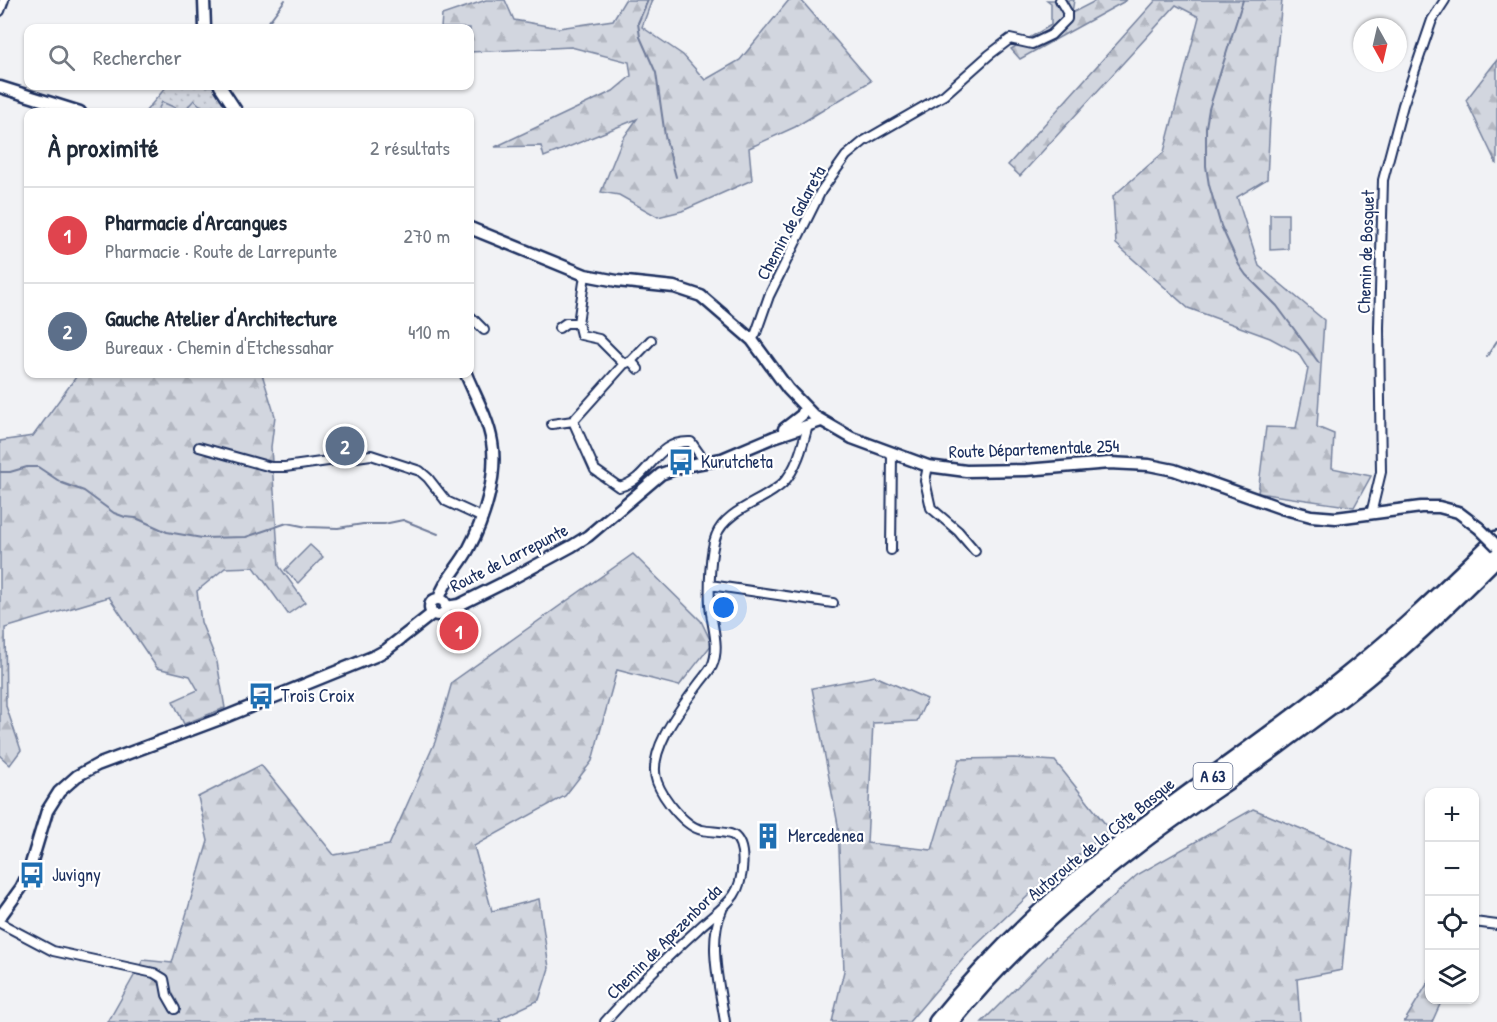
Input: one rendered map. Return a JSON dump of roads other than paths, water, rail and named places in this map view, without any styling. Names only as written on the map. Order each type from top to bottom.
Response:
[{"type":"highway","name":"Autoroute de la Côte Basque","points":[[937,1022],[968,984],[1022,928],[1077,879],[1357,668],[1497,539]]},
{"type":"highway","name":"Autoroute de la Côte Basque","points":[[951,1022],[992,975],[1086,886],[1137,845],[1279,745],[1368,677],[1444,609],[1497,557]]},
{"type":"street","points":[[0,11],[4,0]]},
{"type":"street","points":[[204,0],[205,24]]},
{"type":"street","name":"Chemin de Galareta","points":[[752,340],[769,296],[821,191],[846,156],[864,141],[944,95],[1010,39],[1032,44],[1051,35],[1067,19],[1067,12],[1060,0]]},
{"type":"street","name":"Chemin de Bosquet","points":[[1371,514],[1381,472],[1379,328],[1383,180],[1403,105],[1432,20],[1445,0]]},
{"type":"street","points":[[0,87],[67,108]]},
{"type":"street","points":[[223,90],[234,108]]},
{"type":"street","name":"Route Départementale 254","points":[[474,230],[585,275],[687,290],[712,304],[752,340],[803,421],[821,421],[852,438],[928,466],[966,471],[1026,470],[1109,463],[1149,465],[1174,471],[1297,513],[1336,518],[1421,507],[1439,507],[1458,512],[1497,546]]},
{"type":"street","points":[[585,275],[578,323],[581,335],[598,339],[638,369]]},
{"type":"street","points":[[474,320],[484,330]]},
{"type":"street","points":[[558,328],[566,323],[578,323]]},
{"type":"street","points":[[552,424],[573,421],[651,340]]},
{"type":"street","points":[[0,917],[21,888],[33,860],[47,811],[59,792],[77,776],[108,760],[375,656],[433,613],[431,604],[435,600],[443,603],[443,587],[465,557],[483,518],[492,472],[493,445],[468,378]]},
{"type":"street","points":[[573,421],[595,470],[619,487],[632,484],[663,449],[678,441],[691,442],[705,462]]},
{"type":"street","name":"Route de Larrepunte","points":[[443,603],[452,607],[540,565],[588,536],[662,474],[675,468],[732,455],[774,437],[803,421],[821,421]]},
{"type":"street","name":"Chemin de Apezenborda","points":[[605,1022],[734,895],[739,885],[743,858],[738,840],[732,834],[699,830],[686,822],[673,807],[658,783],[654,768],[660,745],[671,725],[712,666],[715,638],[710,605],[710,585],[716,535],[733,516],[764,497],[788,476],[802,446],[803,421]]},
{"type":"street","points":[[199,447],[271,467],[371,455],[420,471],[446,501],[483,518]]},
{"type":"street","points":[[891,550],[892,453]]},
{"type":"street","points":[[928,466],[925,482],[931,508],[958,531],[975,551]]},
{"type":"street","points":[[710,585],[833,603]]},
{"type":"street","points":[[723,906],[717,921],[714,943],[725,1022]]},
{"type":"street","points":[[0,923],[53,951],[154,973],[164,979],[167,995],[175,1009]]},
{"type":"street","points":[[1479,923],[1497,925]]},
{"type":"waterway","points":[[267,24],[285,0]]},
{"type":"waterway","points":[[648,0],[638,23],[640,37],[656,73],[665,136],[676,177]]},
{"type":"waterway","points":[[1243,0],[1209,109],[1206,127],[1206,166],[1209,185],[1221,226],[1239,265],[1277,306],[1319,363]]},
{"type":"waterway","points":[[1487,356],[1497,341]]},
{"type":"waterway","points":[[0,472],[38,467],[62,483],[84,491],[114,513],[136,518],[167,532],[202,538],[246,537],[287,523],[307,527],[338,528],[403,520],[438,534]]},
{"type":"place","name":"Gauche Atelier d'Architecture","points":[[345,446]]},
{"type":"place","name":"Kurutcheta","points":[[681,462]]},
{"type":"place","name":"Pharmacie d'Arcangues","points":[[459,631]]},
{"type":"place","name":"Trois Croix","points":[[261,696]]},
{"type":"place","name":"Mercedenea","points":[[768,836]]},
{"type":"place","name":"Juvigny","points":[[32,875]]}]
